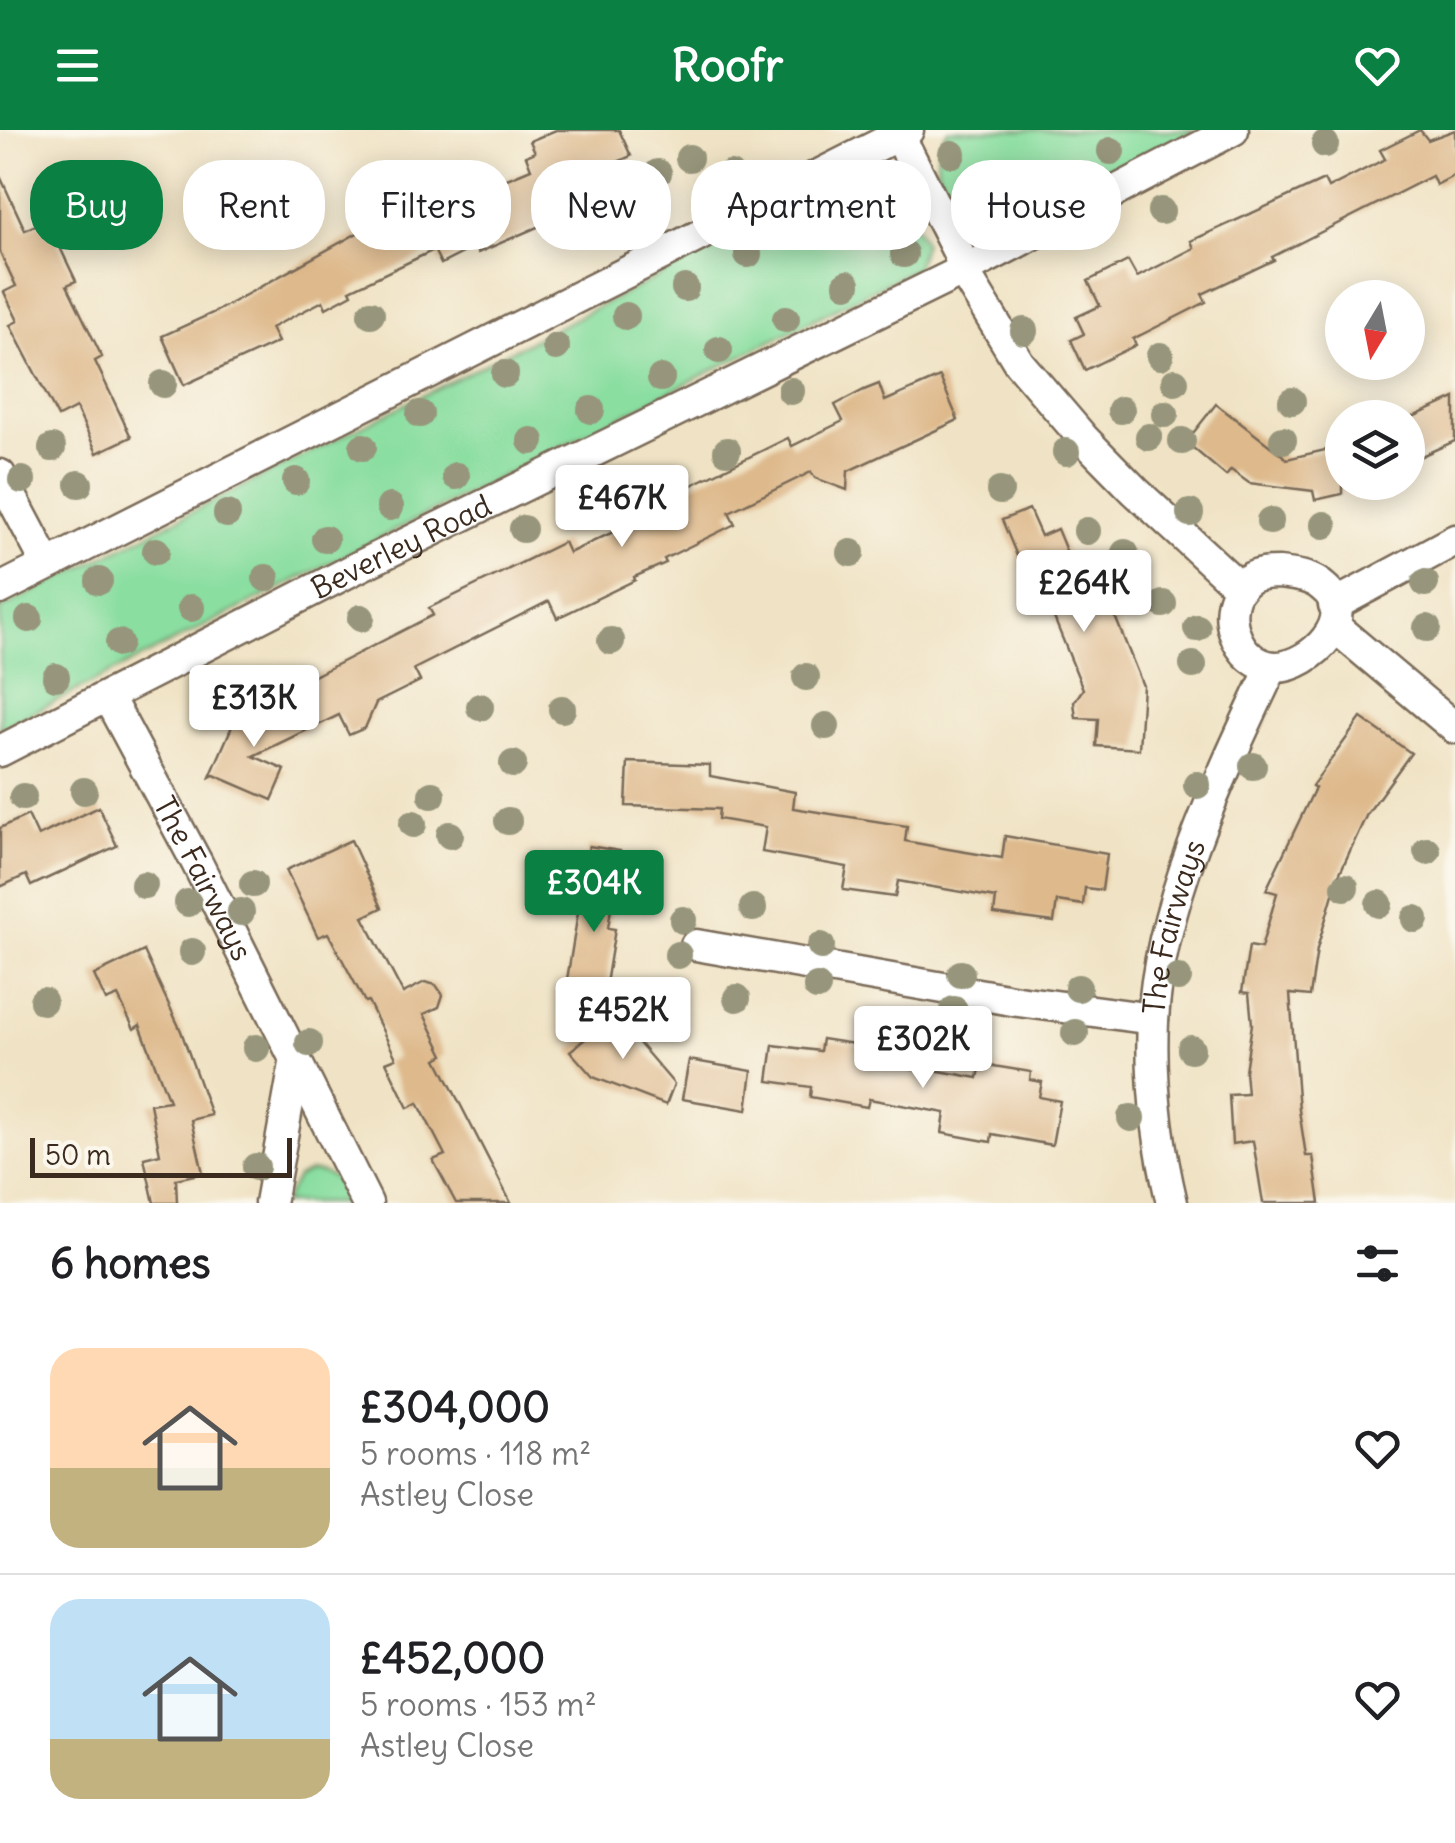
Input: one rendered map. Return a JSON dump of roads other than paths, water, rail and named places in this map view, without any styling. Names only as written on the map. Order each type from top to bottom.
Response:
[{"type":"street","name":"Beverley Road","points":[[0,751],[358,567],[964,270],[1233,130]]},
{"type":"street","points":[[0,589],[903,132],[964,270],[999,333],[1041,390],[1134,490],[1240,588]]},
{"type":"street","points":[[0,475],[46,564]]},
{"type":"street","points":[[1455,540],[1335,616],[1314,652],[1301,661],[1272,667],[1250,656],[1235,638],[1232,621],[1240,588],[1250,578],[1262,574],[1309,578],[1323,586],[1335,616],[1455,728]]},
{"type":"street","name":"The Fairways","points":[[1172,1203],[1156,1112],[1153,1019],[1163,956],[1194,847],[1272,667]]},
{"type":"street","name":"The Fairways","points":[[108,697],[197,862],[367,1203]]},
{"type":"street","points":[[696,945],[1018,1001],[1153,1019]]},
{"type":"street","points":[[270,1203],[295,1064]]}]
